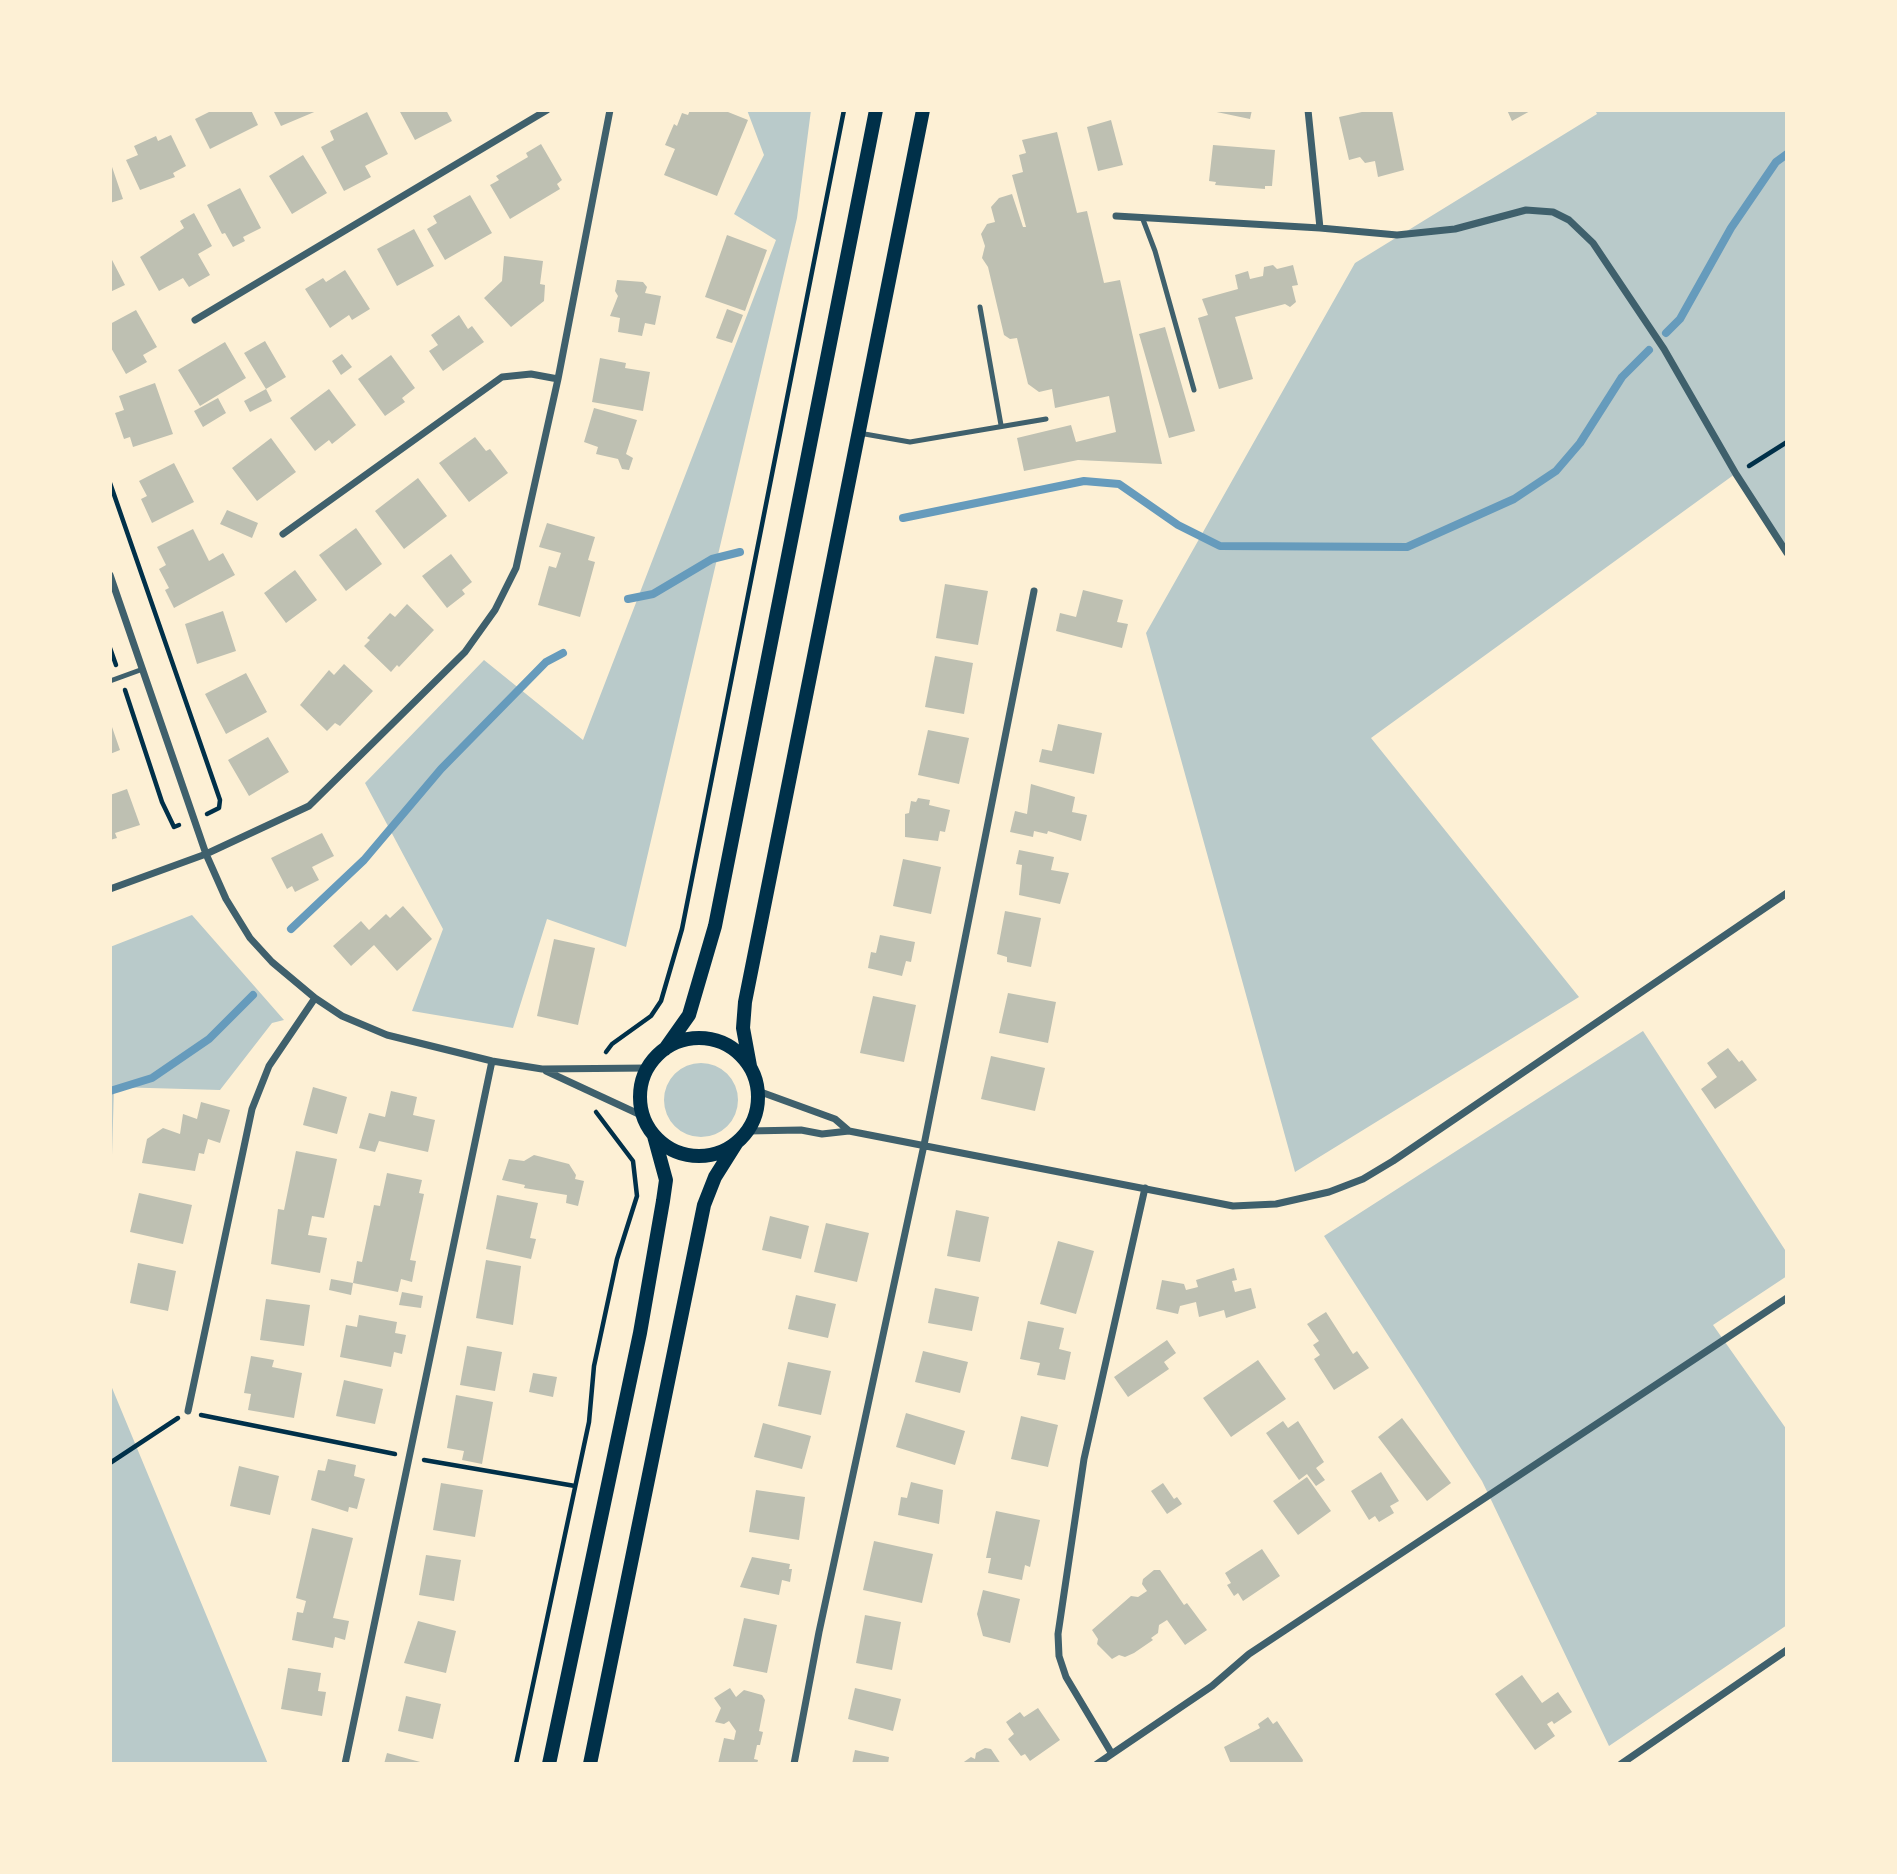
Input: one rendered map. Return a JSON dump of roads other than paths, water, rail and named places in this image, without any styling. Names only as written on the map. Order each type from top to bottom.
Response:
[{"type":"main road","points":[[549,1764],[640,1333],[666,1180],[654,1136],[643,1116],[641,1091],[648,1068],[684,1026],[694,1004],[715,926],[876,110]]},
{"type":"main road","points":[[590,1764],[704,1205],[715,1177],[737,1142],[748,1131],[754,1118],[758,1091],[743,1028],[745,1002],[856,433],[923,110]]},
{"type":"main road","points":[[665,1049],[691,1038],[711,1039],[731,1047],[750,1066]]},
{"type":"main road","points":[[654,1136],[664,1145],[688,1156],[714,1154],[737,1142]]},
{"type":"street","points":[[195,320],[547,110]]},
{"type":"street","points":[[110,889],[206,855],[309,806],[465,652],[495,611],[516,568],[558,379],[610,110]]},
{"type":"street","points":[[1308,110],[1320,228]]},
{"type":"street","points":[[1116,216],[1397,235],[1455,229],[1526,210],[1553,212],[1569,220],[1593,243],[1664,349],[1735,474],[1787,553]]},
{"type":"street","points":[[283,534],[502,377],[531,374],[558,379]]},
{"type":"street","points":[[110,575],[206,855],[226,899],[250,938],[272,962],[315,998],[342,1016],[387,1035],[492,1061],[542,1069],[648,1068]]},
{"type":"street","points":[[794,1764],[819,1632],[924,1145],[1034,591]]},
{"type":"street","points":[[748,1131],[802,1130],[822,1134],[849,1131],[1244,1205],[1276,1204],[1329,1192],[1363,1179],[1787,892]]},
{"type":"street","points":[[188,1411],[252,1109],[269,1066],[315,998]]},
{"type":"street","points":[[345,1764],[492,1061]]},
{"type":"street","points":[[542,1069],[643,1116]]},
{"type":"street","points":[[758,1091],[835,1119],[849,1131]]},
{"type":"street","points":[[1112,1754],[1066,1677],[1059,1656],[1058,1634],[1084,1458],[1145,1188]]},
{"type":"street","points":[[1097,1764],[1212,1686],[1249,1654],[1787,1298]]},
{"type":"street","points":[[1621,1764],[1787,1650]]},
{"type":"lane","points":[[1142,217],[1156,251],[1195,390]]},
{"type":"lane","points":[[980,307],[1001,425]]},
{"type":"lane","points":[[856,433],[910,442],[1045,419]]},
{"type":"lane","points":[[110,681],[143,669]]},
{"type":"waterway","points":[[1666,333],[1680,319],[1731,228],[1776,162],[1787,154]]},
{"type":"waterway","points":[[903,518],[1084,481],[1119,484],[1178,525],[1220,546],[1407,547],[1514,499],[1556,471],[1580,443],[1622,377],[1649,350]]},
{"type":"waterway","points":[[628,599],[653,594],[712,559],[740,552]]},
{"type":"waterway","points":[[291,929],[364,860],[441,769],[546,662],[563,653]]},
{"type":"waterway","points":[[110,1091],[152,1078],[209,1039],[253,995]]}]
